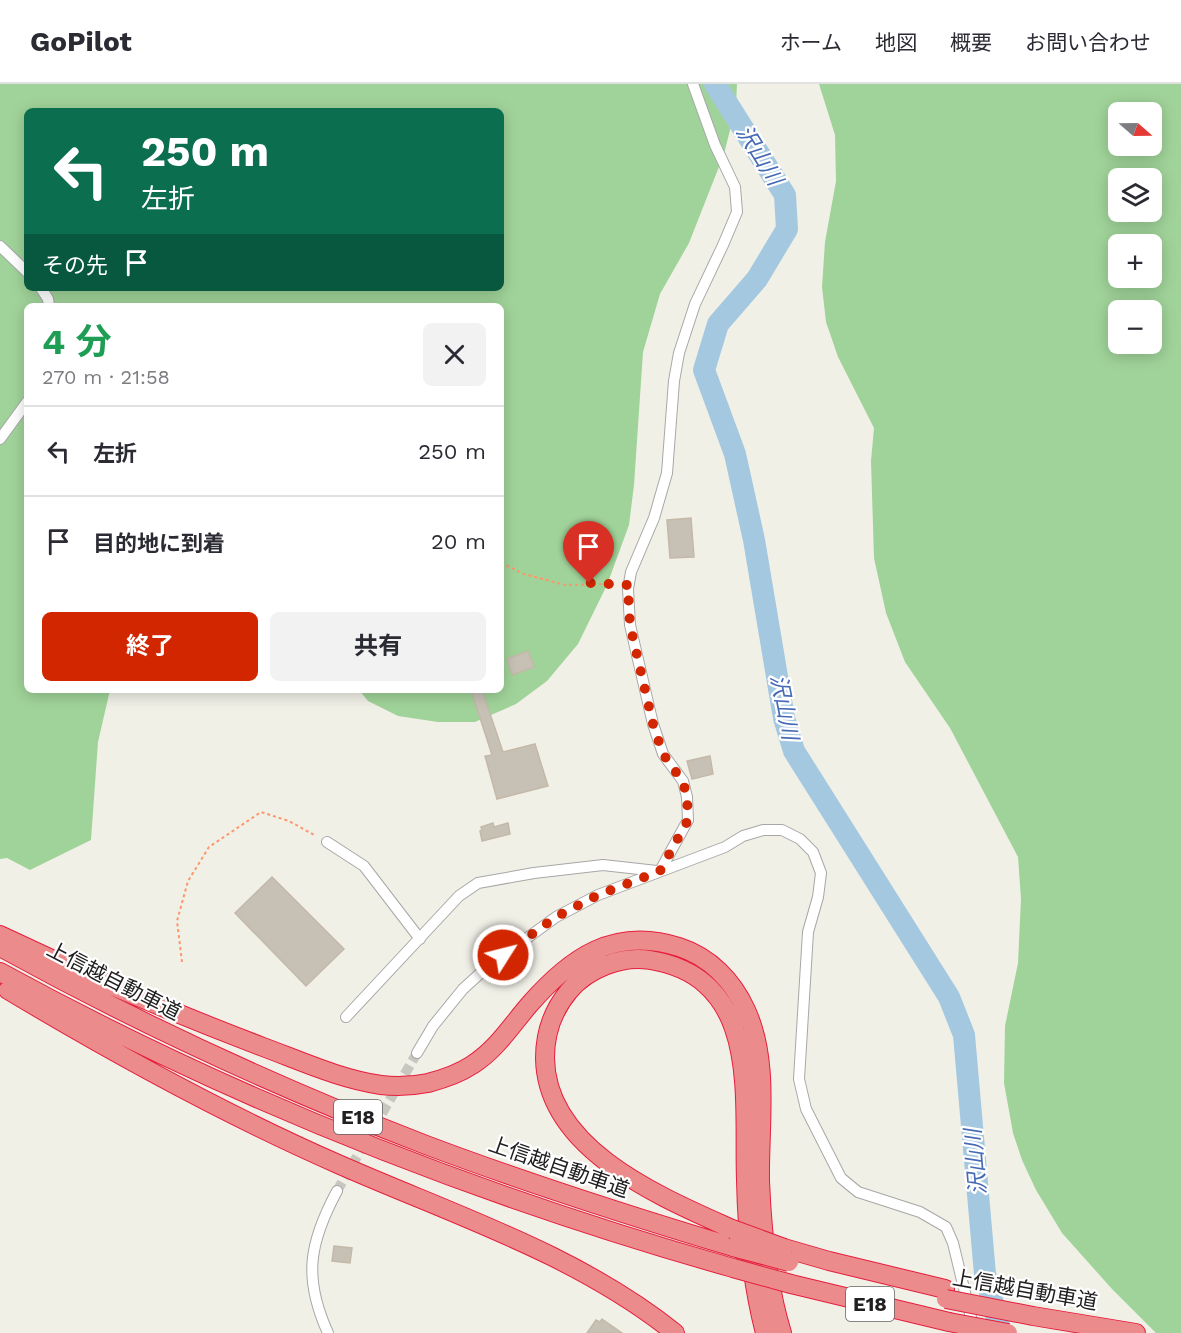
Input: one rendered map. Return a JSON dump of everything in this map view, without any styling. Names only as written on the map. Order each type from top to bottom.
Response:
[{"type":"highway","points":[[0,935],[123,990],[278,1052],[353,1079],[382,1085],[406,1086],[428,1083],[471,1065],[492,1049],[567,966],[586,954],[604,946],[625,941],[669,944],[689,951],[707,961],[723,974],[747,1011],[754,1033],[759,1059],[760,1180],[763,1228],[773,1295],[783,1333]]},
{"type":"highway","name":"上信越自動車道","points":[[0,947],[106,1004],[185,1042],[348,1113],[507,1174],[604,1208],[733,1238],[787,1255],[945,1294],[1132,1333]]},
{"type":"highway","points":[[733,1238],[611,1164],[572,1130],[559,1112],[549,1092],[546,1070],[545,1049],[549,1027],[558,1006],[585,976],[625,960],[646,959],[666,962],[684,969],[701,980],[715,993],[725,1008],[735,1030],[743,1058],[746,1087],[746,1179],[750,1257],[765,1333]]},
{"type":"highway","name":"E18","points":[[0,972],[88,1019],[175,1061],[338,1133],[571,1220],[791,1284],[949,1322],[1008,1333]]},
{"type":"highway","points":[[0,985],[86,1035],[232,1114],[338,1164],[480,1225],[570,1267],[638,1305],[675,1333]]},
{"type":"street","points":[[660,871],[688,820],[687,797],[683,782],[663,754],[653,724],[630,625],[628,589],[631,572],[654,518],[667,473],[674,381],[679,353],[694,304],[737,212],[735,186],[715,145],[693,84]]},
{"type":"street","points":[[0,246],[24,269]]},
{"type":"street","points":[[0,439],[24,406]]},
{"type":"street","points":[[417,1053],[448,1006],[463,989],[486,968],[556,917],[598,895],[725,848],[743,836],[763,830],[782,830],[800,839],[813,852],[821,873],[818,897],[808,932],[799,1079],[806,1109],[841,1178],[858,1192],[920,1212],[946,1227],[953,1243],[974,1333]]},
{"type":"street","points":[[327,842],[364,866],[420,939]]},
{"type":"street","points":[[346,1017],[459,896],[478,883],[534,873],[603,865],[660,871]]},
{"type":"street","points":[[328,1333],[315,1296],[312,1256],[323,1217],[337,1191]]},
{"type":"path","points":[[504,564],[524,574],[565,585],[629,585]]},
{"type":"path","points":[[182,962],[177,921],[188,881],[209,847],[261,812],[289,821],[327,842]]},
{"type":"green space","points":[[0,84],[737,84],[736,106],[724,154],[689,243],[660,294],[643,352],[629,525],[607,585],[578,644],[547,681],[516,704],[475,722],[438,722],[398,716],[368,701],[361,693],[504,693],[504,303],[24,303],[24,693],[109,693],[98,742],[91,840],[30,870],[7,858],[0,859]]},
{"type":"green space","points":[[819,84],[1181,84],[1181,1333],[1156,1333],[1112,1289],[1062,1233],[1036,1190],[1013,1133],[1004,1083],[1005,1026],[1018,963],[1021,899],[1018,857],[950,728],[905,662],[886,613],[874,558],[871,461],[874,428],[838,357],[826,322],[822,287],[825,242],[836,181],[835,135]]},
{"type":"building","points":[[691,518],[694,557],[670,558],[667,520]]},
{"type":"building","points":[[528,651],[534,667],[512,675],[507,659]]},
{"type":"building","points":[[472,693],[483,693],[503,752],[535,744],[548,786],[497,799],[485,756],[492,755]]},
{"type":"building","points":[[710,756],[713,774],[692,779],[687,761]]},
{"type":"building","points":[[493,823],[494,827],[508,823],[510,834],[482,841],[481,827]]},
{"type":"building","points":[[272,877],[344,949],[306,986],[235,913]]},
{"type":"building","points":[[334,1246],[352,1248],[350,1263],[332,1261]]},
{"type":"building","points":[[602,1319],[622,1333],[587,1333],[596,1320],[600,1322]]},
{"type":"waterway","name":"沢山川","points":[[715,84],[785,195],[787,229],[757,279],[718,324],[704,370],[735,454],[754,540],[784,718],[794,751],[949,997],[964,1035],[985,1274],[1001,1333]]},
{"type":"tunnel","points":[[337,1191],[417,1053]]},
{"type":"route","points":[[503,955],[556,917],[598,895],[660,871],[688,820],[687,797],[683,782],[663,754],[653,724],[630,625],[629,585],[589,583]]}]
